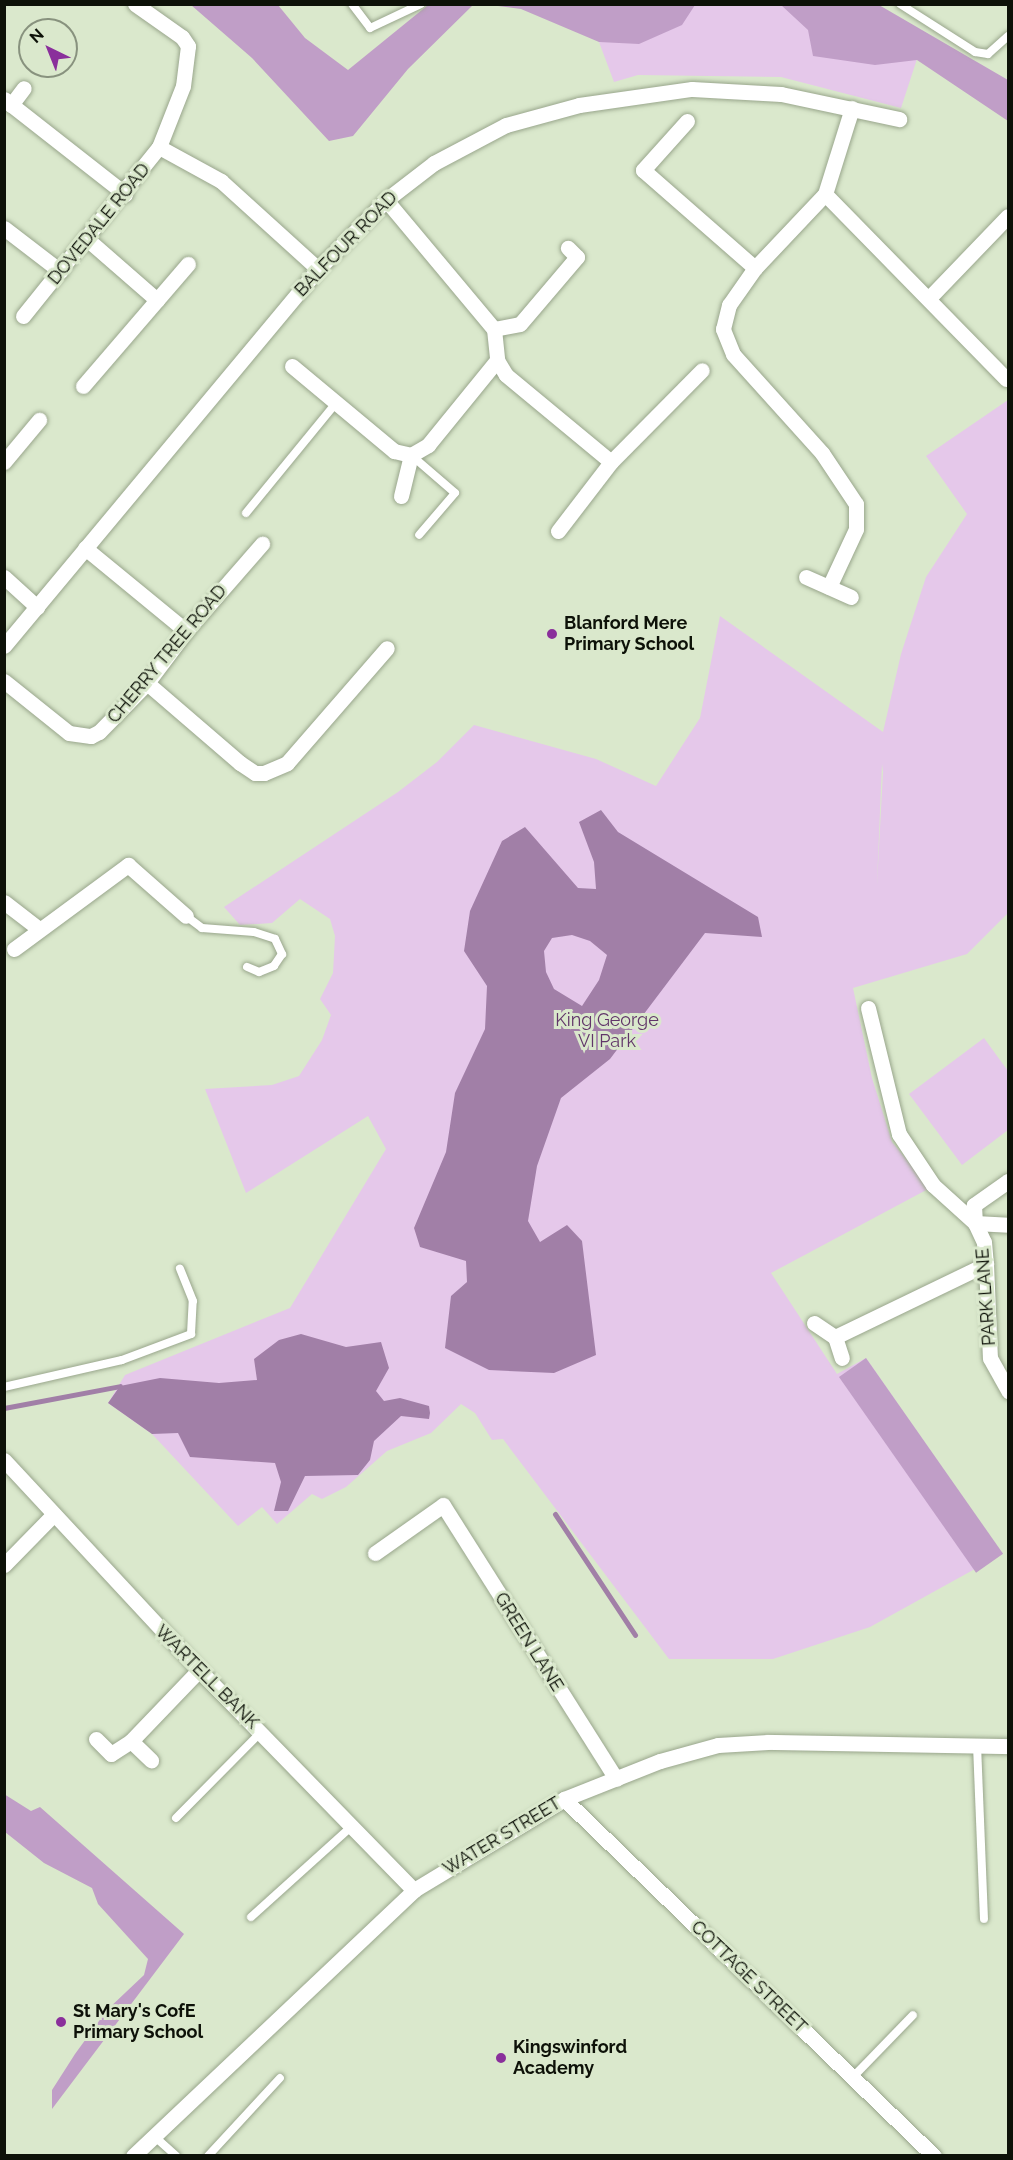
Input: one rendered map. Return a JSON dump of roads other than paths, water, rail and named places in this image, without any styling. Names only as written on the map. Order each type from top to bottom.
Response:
[{"type":"street","points":[[135,4],[182,37],[188,46],[183,86],[159,147]]},
{"type":"street","points":[[24,88],[8,102],[125,194]]},
{"type":"street","name":"BALFOUR ROAD","points":[[4,646],[318,269],[386,200],[434,163],[506,125],[579,105],[692,89],[781,94],[899,119]]},
{"type":"street","points":[[829,587],[855,529],[856,504],[822,453],[734,354],[723,329],[729,305],[755,268],[825,194],[852,108]]},
{"type":"street","points":[[687,121],[643,170],[755,268]]},
{"type":"street","name":"DOVEDALE ROAD","points":[[23,316],[125,194],[159,147],[221,180],[318,269]]},
{"type":"street","points":[[825,194],[930,297],[1006,379]]},
{"type":"street","points":[[386,200],[494,329],[497,360],[520,389],[611,462]]},
{"type":"street","points":[[930,297],[1008,216]]},
{"type":"street","points":[[4,228],[60,271]]},
{"type":"street","points":[[87,239],[157,300]]},
{"type":"street","points":[[494,329],[520,324],[577,257],[567,248]]},
{"type":"street","points":[[83,386],[188,264]]},
{"type":"street","points":[[292,366],[394,451],[411,455],[428,445],[497,360]]},
{"type":"street","points":[[558,531],[611,462],[702,370]]},
{"type":"street","points":[[4,462],[39,420]]},
{"type":"street","points":[[402,496],[411,455]]},
{"type":"street","name":"CHERRY TREE ROAD","points":[[4,681],[69,733],[91,736],[113,720],[147,683],[186,631],[262,544]]},
{"type":"street","points":[[85,548],[186,631]]},
{"type":"street","points":[[4,577],[37,607]]},
{"type":"street","points":[[806,577],[851,597]]},
{"type":"street","points":[[147,683],[240,763],[255,773],[264,773],[287,764],[387,648]]},
{"type":"street","points":[[14,949],[128,865],[186,916]]},
{"type":"street","points":[[4,902],[39,930]]},
{"type":"street","points":[[868,1008],[899,1134],[933,1185],[975,1223],[1008,1225]]},
{"type":"street","name":"PARK LANE","points":[[1008,1181],[974,1205],[975,1223],[984,1242],[990,1359],[1008,1391]]},
{"type":"street","points":[[835,1337],[986,1264]]},
{"type":"street","points":[[814,1323],[835,1337],[842,1358]]},
{"type":"street","name":"WARTELL BANK","points":[[4,1460],[198,1670],[414,1890]]},
{"type":"street","name":"GREEN LANE","points":[[375,1553],[443,1505],[616,1779]]},
{"type":"street","points":[[4,1565],[53,1515]]},
{"type":"street","points":[[96,1739],[111,1754],[131,1741],[198,1670]]},
{"type":"street","points":[[131,1741],[151,1760]]},
{"type":"street","name":"WATER STREET","points":[[133,2156],[414,1890],[564,1799],[660,1761],[718,1745],[768,1742],[1008,1746]]},
{"type":"street","name":"COTTAGE STREET","points":[[564,1799],[934,2156]]},
{"type":"lane","points":[[352,4],[370,28],[421,4]]},
{"type":"lane","points":[[900,4],[975,52],[988,54],[1008,36]]},
{"type":"lane","points":[[246,513],[336,403]]},
{"type":"lane","points":[[411,455],[455,493],[419,535]]},
{"type":"lane","points":[[186,916],[202,927],[254,932],[275,939],[282,954],[274,966],[259,972],[247,967]]},
{"type":"lane","points":[[4,1387],[122,1360],[191,1334],[193,1301],[180,1269]]},
{"type":"lane","points":[[176,1818],[261,1732]]},
{"type":"lane","points":[[977,1745],[984,1919]]},
{"type":"lane","points":[[250,1917],[352,1826]]},
{"type":"lane","points":[[852,2077],[913,2015]]},
{"type":"lane","points":[[208,2156],[280,2078]]},
{"type":"lane","points":[[154,2136],[176,2156]]},
{"type":"waterway","points":[[4,1408],[120,1386]]},
{"type":"waterway","points":[[555,1514],[635,1635]]},
{"type":"place","name":"Blanford Mere Primary School","points":[[552,634]]},
{"type":"place","name":"St Mary's CofE Primary School","points":[[61,2022]]},
{"type":"place","name":"Kingswinford Academy","points":[[501,2058]]},
{"type":"park label","name":"King George VI Park","points":[[607,1031]]}]
